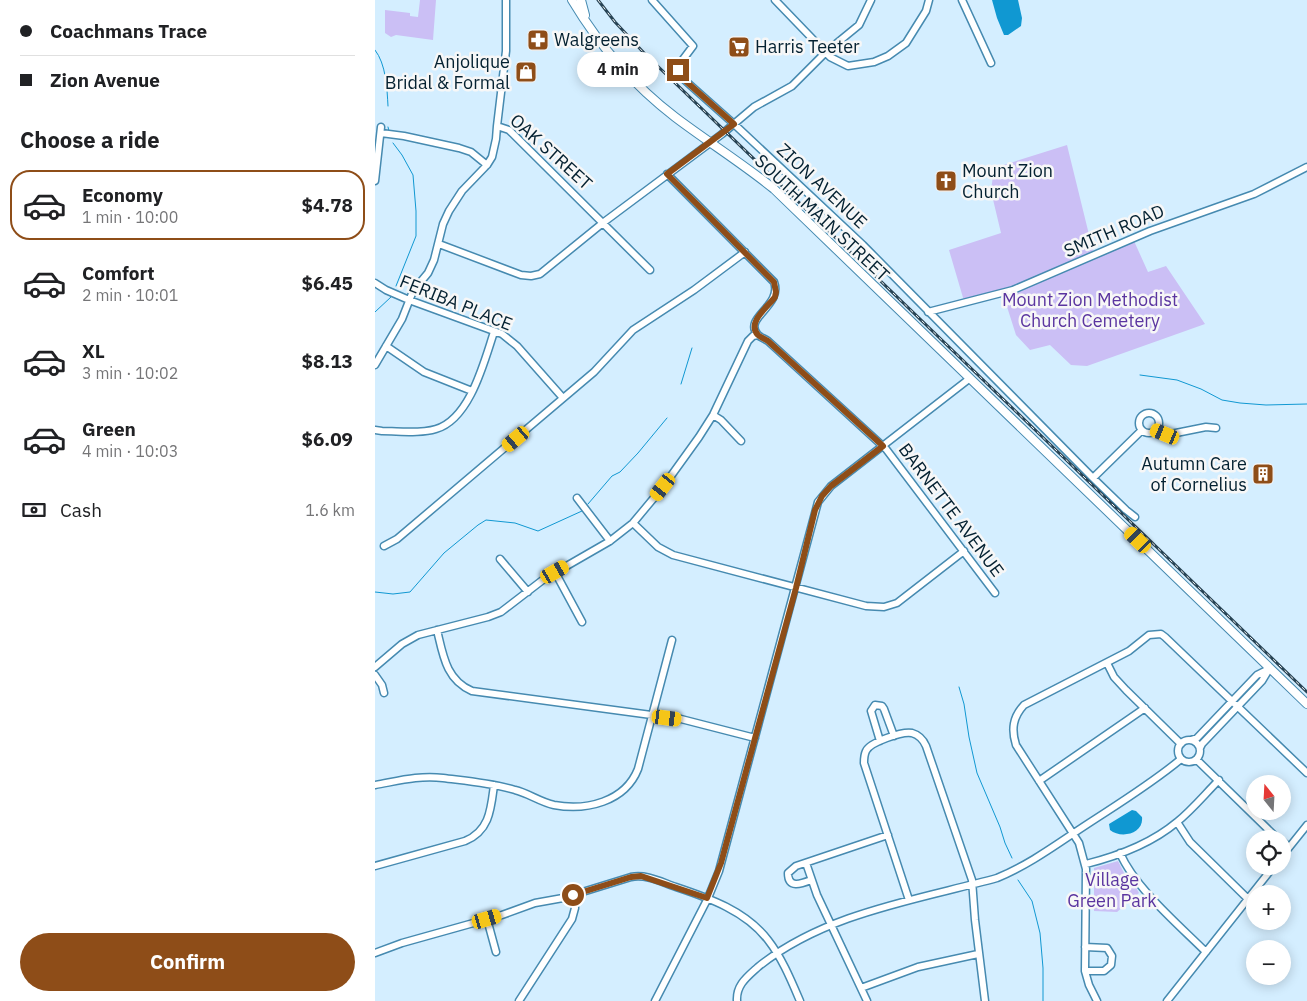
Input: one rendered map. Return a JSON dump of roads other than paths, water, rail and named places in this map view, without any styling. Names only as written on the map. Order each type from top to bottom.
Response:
[{"type":"main road","name":"SOUTH MAIN STREET","points":[[572,0],[609,54],[639,86],[675,117],[747,167],[773,189],[1307,704]]},
{"type":"main road","points":[[581,0],[589,26]]},
{"type":"street","name":"OAK STREET","points":[[507,0],[506,51],[497,126],[509,130],[604,222],[650,270]]},
{"type":"street","name":"ZION AVENUE","points":[[652,0],[693,46],[678,66],[680,76],[857,240],[1125,510],[1135,516]]},
{"type":"street","points":[[775,0],[830,57],[848,66],[874,62],[906,43],[926,11],[929,0]]},
{"type":"street","points":[[439,244],[521,274],[535,276],[540,274],[604,222],[758,104],[791,86],[826,52],[859,25],[871,0]]},
{"type":"street","points":[[962,0],[991,63]]},
{"type":"street","points":[[375,366],[402,319],[413,291],[429,273],[439,244],[443,224],[449,211],[462,191],[487,165],[494,151],[497,126]]},
{"type":"street","points":[[375,181],[381,130],[459,148],[471,152],[487,165]]},
{"type":"street","name":"SMITH ROAD","points":[[928,312],[993,296],[1028,284],[1149,231],[1254,194],[1307,167]]},
{"type":"street","points":[[375,667],[407,641],[418,635],[497,614],[555,572],[610,541],[633,523],[690,450],[713,415],[748,341],[753,336],[758,335],[755,321],[773,300],[776,286],[772,279],[667,174]]},
{"type":"street","points":[[384,546],[397,539],[594,372],[638,326],[694,290],[745,252]]},
{"type":"street","name":"FERIBA PLACE","points":[[375,283],[409,300],[502,334],[517,346],[563,398]]},
{"type":"street","points":[[375,430],[428,430],[439,428],[459,414],[467,403],[494,332]]},
{"type":"street","name":"BARNETTE AVENUE","points":[[758,335],[768,341],[883,446],[995,593]]},
{"type":"street","points":[[386,346],[424,372],[472,391]]},
{"type":"street","points":[[655,1001],[707,898],[721,863],[796,588],[815,510],[822,496],[831,486],[969,379]]},
{"type":"street","points":[[1156,430],[1158,420],[1154,415],[1145,414],[1140,419],[1139,426],[1142,430],[1149,433],[1156,430],[1171,434],[1201,428],[1216,428]]},
{"type":"street","points":[[713,415],[721,420],[741,441]]},
{"type":"street","points":[[1093,478],[1142,430]]},
{"type":"street","points":[[577,498],[610,541]]},
{"type":"street","points":[[633,523],[658,547],[673,555],[870,606],[890,606],[901,600],[964,551]]},
{"type":"street","points":[[500,559],[528,592]]},
{"type":"street","points":[[555,572],[582,622]]},
{"type":"street","points":[[437,630],[450,674],[461,686],[472,691],[702,724],[755,738]]},
{"type":"street","points":[[1097,1001],[1085,971],[1085,864],[1079,843],[1020,752],[1014,739],[1013,723],[1018,711],[1031,700],[1129,651],[1149,635],[1161,634],[1307,773]]},
{"type":"street","points":[[375,784],[408,778],[429,777],[494,785],[517,790],[546,802],[562,806],[583,806],[611,799],[625,790],[636,775],[672,640]]},
{"type":"street","points":[[1107,662],[1117,681],[1181,744]]},
{"type":"street","points":[[1235,703],[1202,744],[1197,760],[1189,763],[1181,759],[1178,750],[1181,744],[1187,740],[1197,738],[1235,703],[1262,681],[1269,669]]},
{"type":"street","points":[[375,675],[382,685],[384,693]]},
{"type":"street","points":[[880,741],[871,711],[875,706],[882,706],[884,708],[894,736]]},
{"type":"street","points":[[1039,781],[1145,708]]},
{"type":"street","points":[[909,900],[882,812],[864,763],[865,752],[870,746],[907,732],[913,733],[923,740],[972,884],[978,954],[985,1001]]},
{"type":"street","points":[[1191,740],[1198,744],[1200,748]]},
{"type":"street","points":[[737,1001],[738,989],[744,980],[776,953],[852,918],[909,900],[997,878],[1022,866],[1073,834],[1161,775],[1181,759]]},
{"type":"street","points":[[1197,760],[1269,830]]},
{"type":"street","points":[[1085,864],[1120,853],[1150,840],[1177,822],[1219,780]]},
{"type":"street","points":[[375,866],[475,837],[488,819],[494,785]]},
{"type":"street","points":[[1177,822],[1190,842],[1246,897]]},
{"type":"street","points":[[1291,845],[1307,825]]},
{"type":"street","points":[[811,880],[798,885],[791,882],[788,876],[790,870],[806,863],[888,835]]},
{"type":"street","points":[[1120,853],[1131,874],[1138,882],[1207,952]]},
{"type":"street","points":[[806,863],[811,880],[867,1001]]},
{"type":"street","points":[[1259,885],[1267,875]]},
{"type":"street","points":[[375,953],[403,942],[487,919],[535,903],[573,895],[631,877],[641,876],[707,898],[727,907],[748,921],[763,935],[776,953],[801,1001]]},
{"type":"street","points":[[519,1001],[572,919],[575,908],[573,895]]},
{"type":"street","points":[[1167,1001],[1246,902]]},
{"type":"street","points":[[487,919],[496,952]]},
{"type":"street","points":[[1085,947],[1107,948],[1112,956],[1111,965],[1104,970],[1085,971]]},
{"type":"street","points":[[861,988],[918,967],[978,954]]},
{"type":"water","points":[[992,0],[1018,0],[1022,18],[1021,26],[1008,35],[1004,35]]},
{"type":"water","points":[[1132,810],[1142,817],[1142,823],[1136,831],[1120,834],[1110,830],[1109,824]]},
{"type":"waterway","points":[[375,50],[384,69],[388,106]]},
{"type":"waterway","points":[[388,127],[389,131]]},
{"type":"waterway","points":[[393,143],[413,175],[416,211],[416,236],[396,286]]},
{"type":"waterway","points":[[375,312],[391,297]]},
{"type":"waterway","points":[[681,384],[692,348]]},
{"type":"waterway","points":[[1140,375],[1177,380],[1201,389],[1222,400],[1266,405],[1307,404]]},
{"type":"waterway","points":[[588,504],[612,476],[620,472],[638,453],[667,418]]},
{"type":"waterway","points":[[375,592],[393,594],[410,592],[444,553],[486,520],[515,523],[538,531],[582,511]]},
{"type":"waterway","points":[[959,687],[977,773],[1012,858]]},
{"type":"waterway","points":[[1018,880],[1032,901],[1040,933],[1043,1001]]},
{"type":"railway","points":[[598,0],[615,22],[644,53],[1307,692]]},
{"type":"place","name":"Walgreens","points":[[538,40]]},
{"type":"place","name":"Harris Teeter","points":[[739,47]]},
{"type":"place","name":"Anjolique Bridal & Formal","points":[[526,72]]},
{"type":"place","name":"Mount Zion Church","points":[[946,181]]},
{"type":"place","name":"Autumn Care of Cornelius","points":[[1263,474]]},
{"type":"park label","name":"Mount Zion Methodist Church Cemetery","points":[[1090,310]]},
{"type":"park label","name":"Village Green Park","points":[[1112,890]]}]
